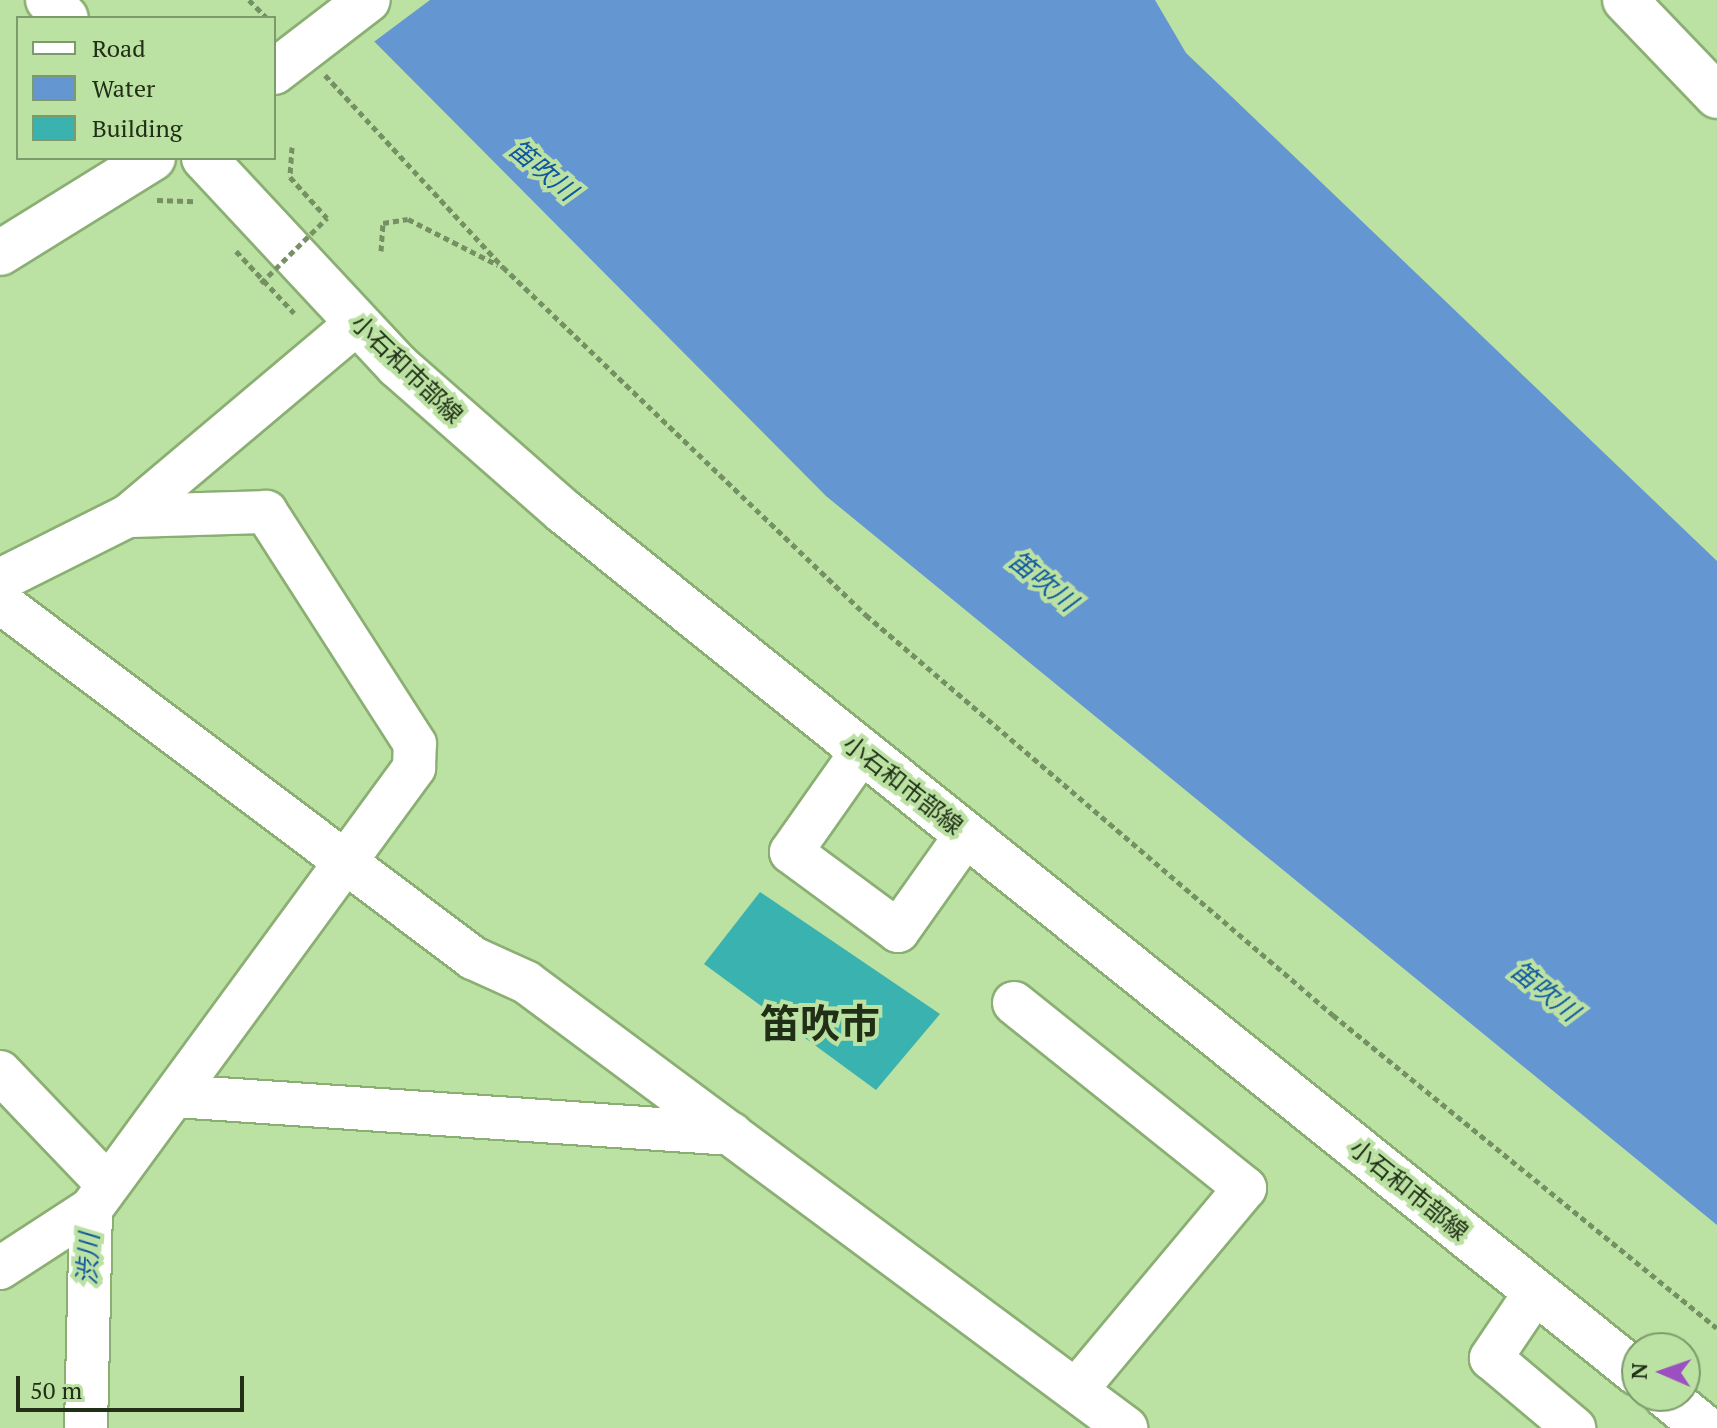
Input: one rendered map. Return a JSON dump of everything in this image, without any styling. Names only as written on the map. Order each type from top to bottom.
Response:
[{"type":"main road","points":[[48,0],[64,16]]},
{"type":"main road","points":[[276,70],[368,0]]},
{"type":"main road","points":[[1625,0],[1717,95]]},
{"type":"main road","points":[[0,253],[150,160]]},
{"type":"main road","name":"小石和市部線","points":[[206,160],[357,323],[563,511],[860,754],[966,835],[1621,1360]]},
{"type":"main road","points":[[1686,1412],[1705,1428]]},
{"type":"street","points":[[357,323],[128,516],[4,575],[346,863],[473,958],[526,982],[1126,1428]]},
{"type":"street","points":[[0,1268],[100,1197],[414,768],[415,744],[266,512],[128,516]]},
{"type":"street","points":[[860,754],[791,852],[898,931],[966,835]]},
{"type":"street","points":[[1014,1003],[1245,1188],[1076,1390]]},
{"type":"street","points":[[0,1072],[100,1197],[86,1428]]},
{"type":"street","points":[[176,1096],[732,1134]]},
{"type":"street","points":[[1536,1291],[1491,1358],[1574,1428]]},
{"type":"path","points":[[249,0],[265,16]]},
{"type":"path","points":[[319,69],[503,267],[877,625],[1333,1015],[1717,1328]]},
{"type":"path","points":[[261,283],[327,218],[290,177],[292,147]]},
{"type":"path","points":[[381,251],[383,223],[408,219],[503,267]]},
{"type":"water","name":"笛吹川","points":[[333,0],[1155,0],[1186,53],[1717,561],[1717,1225],[826,496]]},
{"type":"pier","points":[[329,0],[430,0],[371,44]]},
{"type":"building","points":[[760,892],[940,1014],[876,1090],[704,964]]},
{"type":"district","name":"笛吹市","points":[[820,1023]]},
{"type":"water label","name":"渋川","points":[[88,1259]]}]
